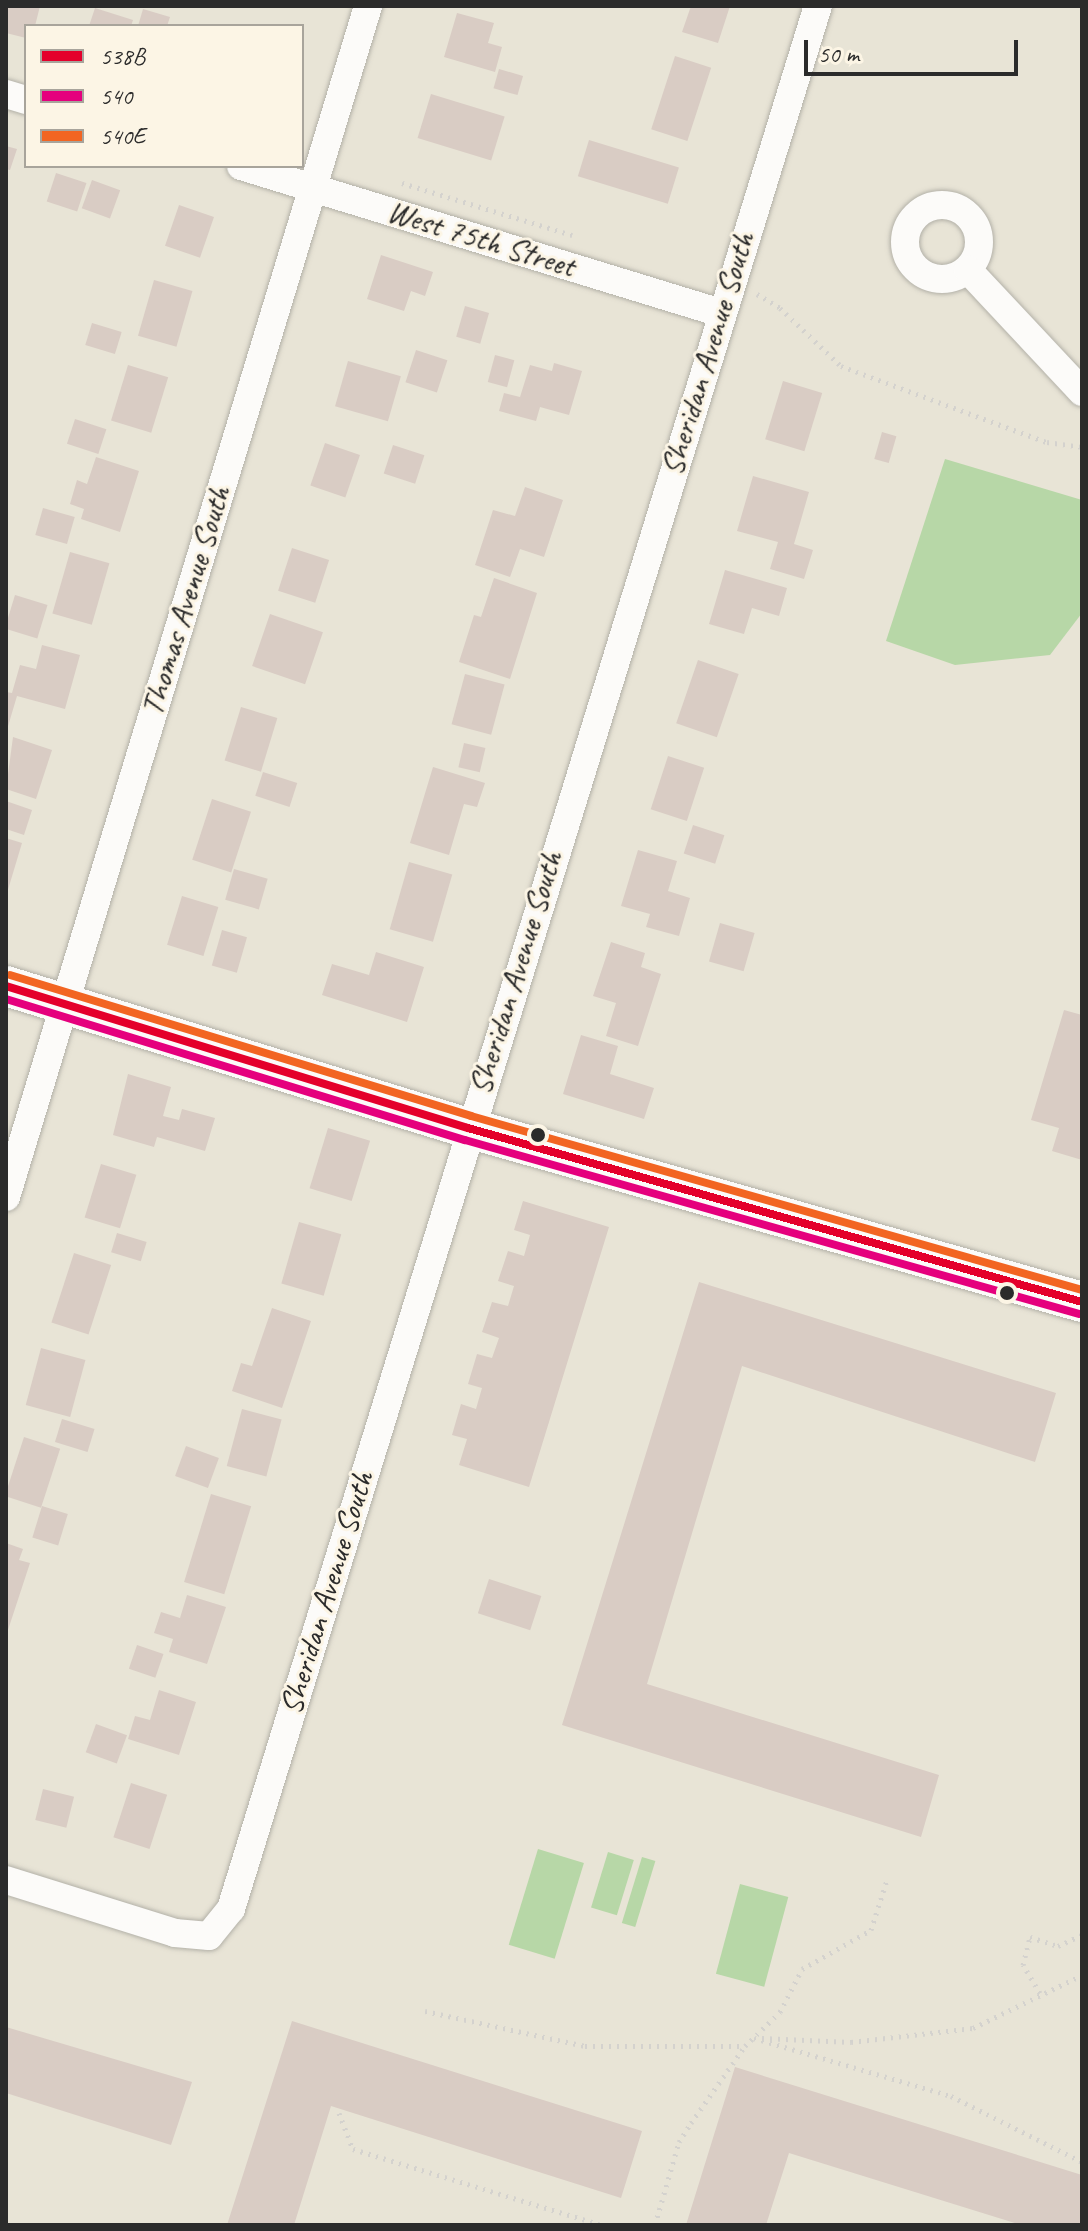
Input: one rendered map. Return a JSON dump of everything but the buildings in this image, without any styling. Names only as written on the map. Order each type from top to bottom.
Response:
[{"type":"street","name":"Thomas Avenue South","points":[[6,1197],[310,187],[368,6]]},
{"type":"street","name":"Sheridan Avenue South","points":[[6,1880],[175,1933],[209,1936],[231,1909],[468,1128],[818,6]]},
{"type":"street","name":"West 75th Street","points":[[248,168],[721,313]]},
{"type":"street","points":[[968,270],[1082,392]]},
{"type":"street","points":[[6,986],[468,1128],[1082,1302]]},
{"type":"path","points":[[655,2225],[679,2142],[745,2046],[780,2012],[802,1969],[871,1930],[887,1880]]},
{"type":"path","points":[[1040,1993],[1025,1974],[1030,1937],[1058,1946],[1082,1935]]},
{"type":"path","points":[[753,2038],[851,2042],[973,2028],[1082,1975]]},
{"type":"path","points":[[425,2011],[585,2046],[745,2046]]},
{"type":"path","points":[[753,2038],[951,2096],[1082,2162]]},
{"type":"path","points":[[339,2113],[353,2149],[601,2225]]},
{"type":"green space","points":[[945,459],[1082,500],[1082,613],[1050,655],[955,665],[886,641]]},
{"type":"green space","points":[[538,1849],[584,1863],[555,1959],[509,1945]]},
{"type":"green space","points":[[608,1852],[634,1860],[617,1915],[591,1907]]},
{"type":"green space","points":[[642,1857],[655,1861],[635,1927],[622,1923]]},
{"type":"green space","points":[[740,1884],[788,1897],[764,1987],[716,1974]]},
{"type":"transit line","name":"540E","points":[[10,975],[471,1116],[1082,1290]]},
{"type":"transit line","name":"538B","points":[[6,986],[468,1128],[1082,1302]]},
{"type":"transit line","name":"540","points":[[6,999],[465,1140],[1079,1314]]}]
